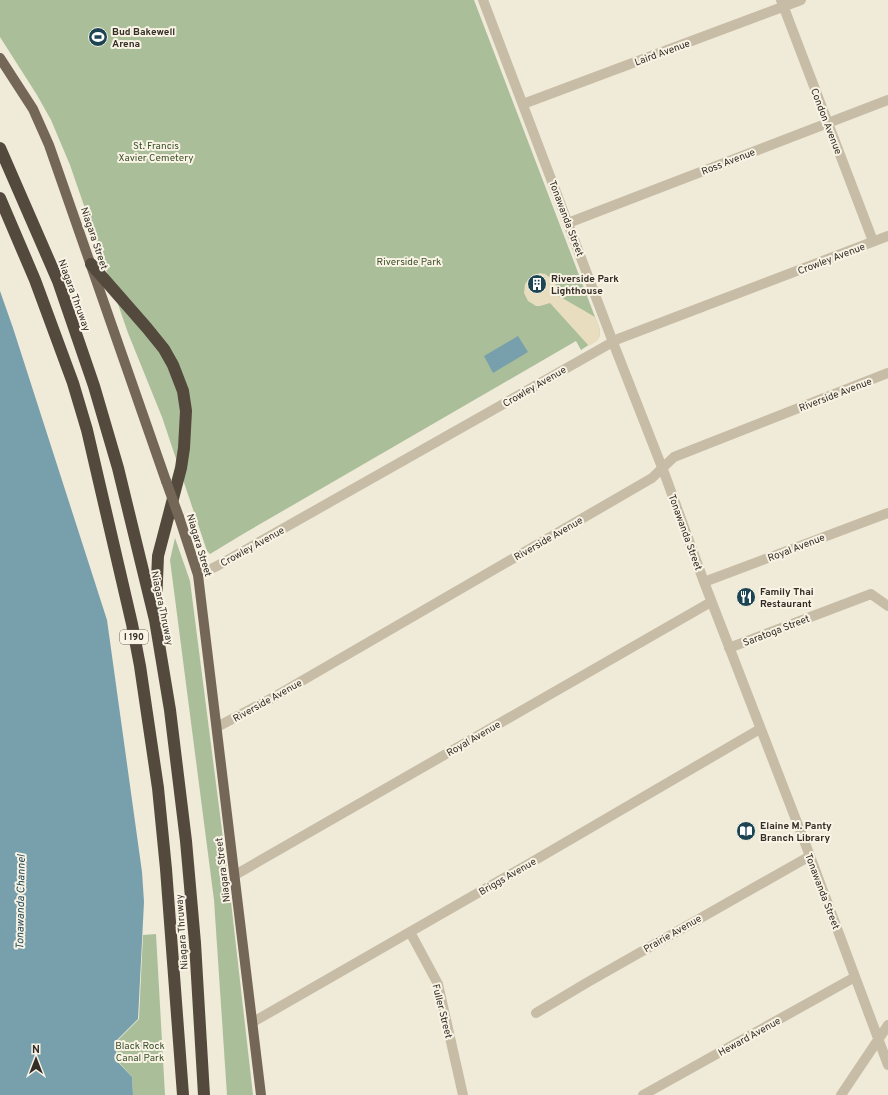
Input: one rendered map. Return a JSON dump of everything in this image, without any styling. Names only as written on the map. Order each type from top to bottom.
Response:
[{"type":"highway","name":"Niagara Thruway","points":[[0,148],[58,281],[94,386],[118,468],[155,620],[171,718],[186,841],[204,1095]]},
{"type":"highway","name":"Niagara Thruway","points":[[0,198],[35,280],[73,383],[87,430],[132,624],[140,666],[158,788],[166,869],[183,1095]]},
{"type":"highway","points":[[91,264],[164,349],[173,365],[183,391],[186,411],[184,448],[158,556],[155,620]]},
{"type":"main road","name":"Niagara Street","points":[[0,58],[41,124],[198,575],[261,1095]]},
{"type":"street","name":"Tonawanda Street","points":[[483,0],[662,468],[711,602],[810,856],[888,1065]]},
{"type":"street","name":"Laird Avenue","points":[[523,104],[782,3],[801,0]]},
{"type":"street","name":"Condon Avenue","points":[[782,3],[873,242]]},
{"type":"street","name":"Ross Avenue","points":[[568,222],[888,100]]},
{"type":"street","name":"Crowley Avenue","points":[[198,575],[613,342],[888,236]]},
{"type":"street","name":"Riverside Avenue","points":[[217,727],[274,697],[652,478],[674,457],[888,373]]},
{"type":"street","name":"Royal Avenue","points":[[704,582],[888,513]]},
{"type":"street","name":"Saratoga Street","points":[[729,648],[871,594],[888,606]]},
{"type":"street","name":"Royal Avenue","points":[[235,875],[711,602]]},
{"type":"street","name":"Briggs Avenue","points":[[253,1022],[760,729]]},
{"type":"street","name":"Prairie Avenue","points":[[536,1012],[810,856]]},
{"type":"street","name":"Fuller Street","points":[[410,932],[438,984],[462,1095]]},
{"type":"street","name":"Heward Avenue","points":[[643,1095],[855,977]]},
{"type":"street","points":[[841,1095],[888,1025]]},
{"type":"green space","name":"Riverside Park","points":[[0,0],[474,0],[600,330],[599,338],[581,350],[576,341],[210,554],[207,551],[162,417],[128,333],[70,165],[51,120],[0,37]]},
{"type":"green space","points":[[175,538],[190,581],[230,893],[253,1095],[227,1095],[214,900],[170,560]]},
{"type":"green space","name":"Black Rock Canal Park","points":[[156,934],[165,1095],[133,1095],[132,1077],[117,1060],[118,1040],[139,1019],[143,935]]},
{"type":"shaded area","points":[[540,273],[545,274],[554,280],[557,295],[595,317],[600,330],[597,341],[589,346],[550,303],[536,306],[528,301],[524,293],[525,284],[531,277]]},
{"type":"water","name":"Tonawanda Channel","points":[[0,291],[107,620],[142,872],[144,902],[138,1019],[117,1040],[116,1060],[132,1077],[133,1095],[0,1095]]},
{"type":"water","points":[[518,336],[528,352],[493,373],[484,356]]},
{"type":"place","name":"Bud Bakewell Arena","points":[[98,37]]},
{"type":"place","name":"Riverside Park Lighthouse","points":[[537,284]]},
{"type":"place","name":"Family Thai Restaurant","points":[[746,597]]},
{"type":"place","name":"Elaine M. Panty Branch Library","points":[[746,831]]},
{"type":"park label","name":"St. Francis Xavier Cemetery","points":[[156,150]]}]
